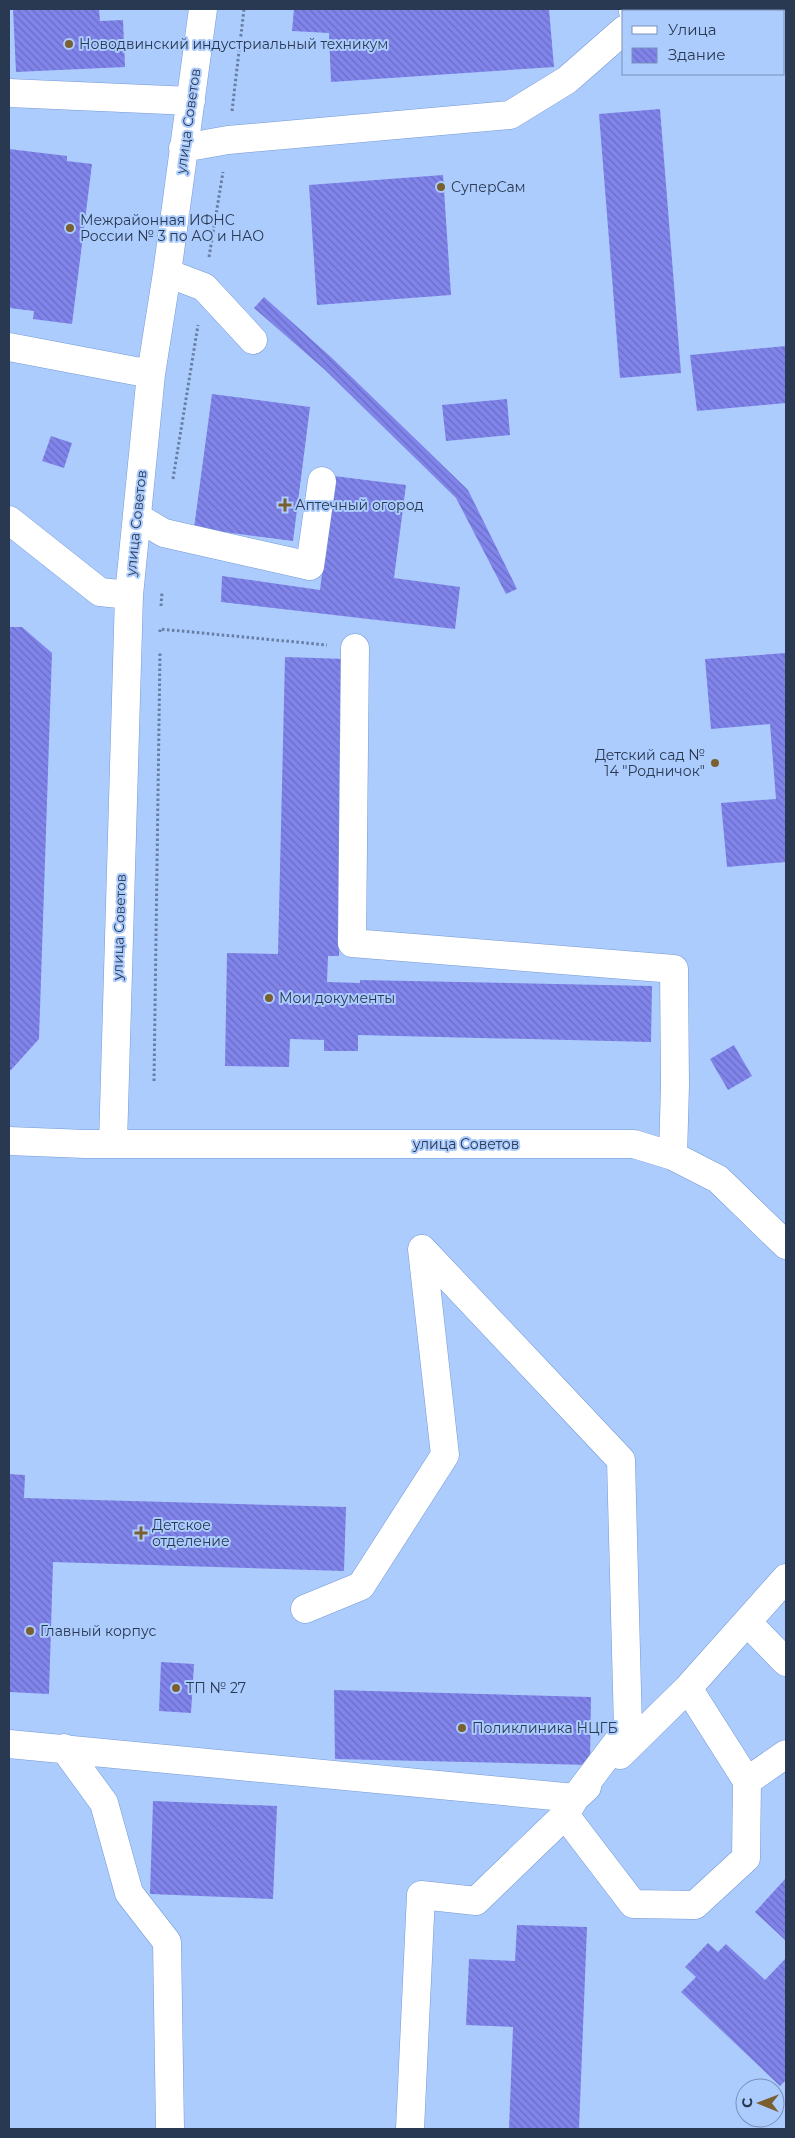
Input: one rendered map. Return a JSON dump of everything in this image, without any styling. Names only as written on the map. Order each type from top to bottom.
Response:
[{"type":"street","name":"улица Советов","points":[[203,9],[167,273],[151,374],[129,595],[113,1144],[634,1144],[673,1156],[718,1179],[786,1244]]},
{"type":"street","points":[[183,148],[228,140],[510,116],[567,80],[622,32]]},
{"type":"street","points":[[9,93],[191,101]]},
{"type":"street","points":[[167,273],[204,287],[253,340]]},
{"type":"street","points":[[9,347],[151,374]]},
{"type":"street","points":[[137,517],[164,533],[310,566],[322,481]]},
{"type":"street","points":[[9,520],[100,592],[129,595]]},
{"type":"street","points":[[355,648],[352,942],[674,969],[675,1085],[673,1156]]},
{"type":"street","points":[[9,1141],[113,1144]]},
{"type":"street","points":[[305,1609],[361,1586],[445,1455],[422,1249],[621,1460],[628,1728],[570,1807]]},
{"type":"street","points":[[410,2129],[421,1895],[476,1901],[688,1688],[786,1578]]},
{"type":"street","points":[[747,1622],[786,1662]]},
{"type":"street","points":[[570,1807],[632,1904],[695,1905],[746,1858],[748,1781],[688,1688]]},
{"type":"street","points":[[9,1744],[64,1748],[570,1807]]},
{"type":"street","points":[[64,1748],[104,1803],[129,1893],[167,1942],[170,2129]]},
{"type":"street","points":[[748,1781],[786,1754]]},
{"type":"path","points":[[160,639],[160,629],[355,648]]},
{"type":"path","points":[[154,1081],[160,649]]},
{"type":"building","name":"Новодвинский индустриальный техникум","points":[[13,9],[99,9],[100,21],[123,20],[125,67],[16,72]]},
{"type":"building","points":[[294,9],[549,9],[554,67],[331,82],[329,33],[292,31]]},
{"type":"building","points":[[683,9],[747,9],[747,10]]},
{"type":"building","points":[[660,109],[681,373],[620,378],[599,114]]},
{"type":"building","points":[[9,149],[67,156],[67,161],[92,164],[72,324],[33,319],[34,311],[9,308]]},
{"type":"building","points":[[443,175],[451,295],[317,305],[309,185]]},
{"type":"building","points":[[264,297],[332,358],[468,490],[517,589],[506,594],[456,498],[324,369],[254,308]]},
{"type":"building","points":[[786,346],[786,403],[697,411],[690,355]]},
{"type":"building","points":[[212,394],[310,407],[293,541],[194,528]]},
{"type":"building","points":[[507,399],[510,435],[446,441],[442,405]]},
{"type":"building","points":[[51,436],[72,443],[64,468],[42,461]]},
{"type":"building","points":[[334,476],[406,485],[394,578],[460,587],[455,629],[221,602],[222,576],[320,590]]},
{"type":"building","points":[[9,627],[22,627],[52,653],[39,1039],[11,1070],[9,1070]]},
{"type":"building","points":[[786,653],[786,862],[727,867],[721,803],[776,799],[770,724],[711,729],[705,659]]},
{"type":"building","points":[[285,657],[346,659],[339,956],[328,956],[327,982],[360,983],[360,980],[652,986],[651,1042],[358,1035],[358,1051],[324,1051],[324,1040],[290,1039],[289,1067],[225,1066],[227,953],[278,954]]},
{"type":"building","points":[[734,1045],[752,1076],[728,1090],[710,1059]]},
{"type":"building","name":"Главный корпус","points":[[9,1474],[25,1475],[24,1498],[346,1507],[344,1571],[53,1562],[49,1694],[9,1692]]},
{"type":"building","name":"ТП № 27","points":[[161,1662],[194,1664],[191,1713],[159,1711]]},
{"type":"building","name":"Поликлиника НЦГБ","points":[[334,1690],[591,1697],[590,1765],[335,1759]]},
{"type":"building","points":[[153,1801],[277,1806],[273,1899],[150,1894]]},
{"type":"building","points":[[786,1878],[786,1941],[755,1912]]},
{"type":"building","points":[[517,1925],[587,1927],[579,2129],[509,2129],[513,2027],[466,2025],[469,1959],[515,1961]]},
{"type":"building","points":[[708,1943],[718,1952],[726,1944],[765,1980],[786,1958],[785,2081],[785,2078],[772,2078],[681,1992],[696,1977],[685,1967]]},
{"type":"place","name":"Новодвинский индустриальный техникум","points":[[69,44]]},
{"type":"place","name":"СуперСам","points":[[441,187]]},
{"type":"place","name":"Межрайонная ИФНС России № 3 по АО и НАО","points":[[70,228]]},
{"type":"place","name":"Аптечный огород","points":[[285,505]]},
{"type":"place","name":"Детский сад № 14 \"Родничок\"","points":[[715,763]]},
{"type":"place","name":"Мои документы","points":[[269,998]]},
{"type":"place","name":"Детское отделение","points":[[141,1533]]},
{"type":"place","name":"Главный корпус","points":[[30,1631]]},
{"type":"place","name":"ТП № 27","points":[[176,1688]]},
{"type":"place","name":"Поликлиника НЦГБ","points":[[462,1728]]}]
